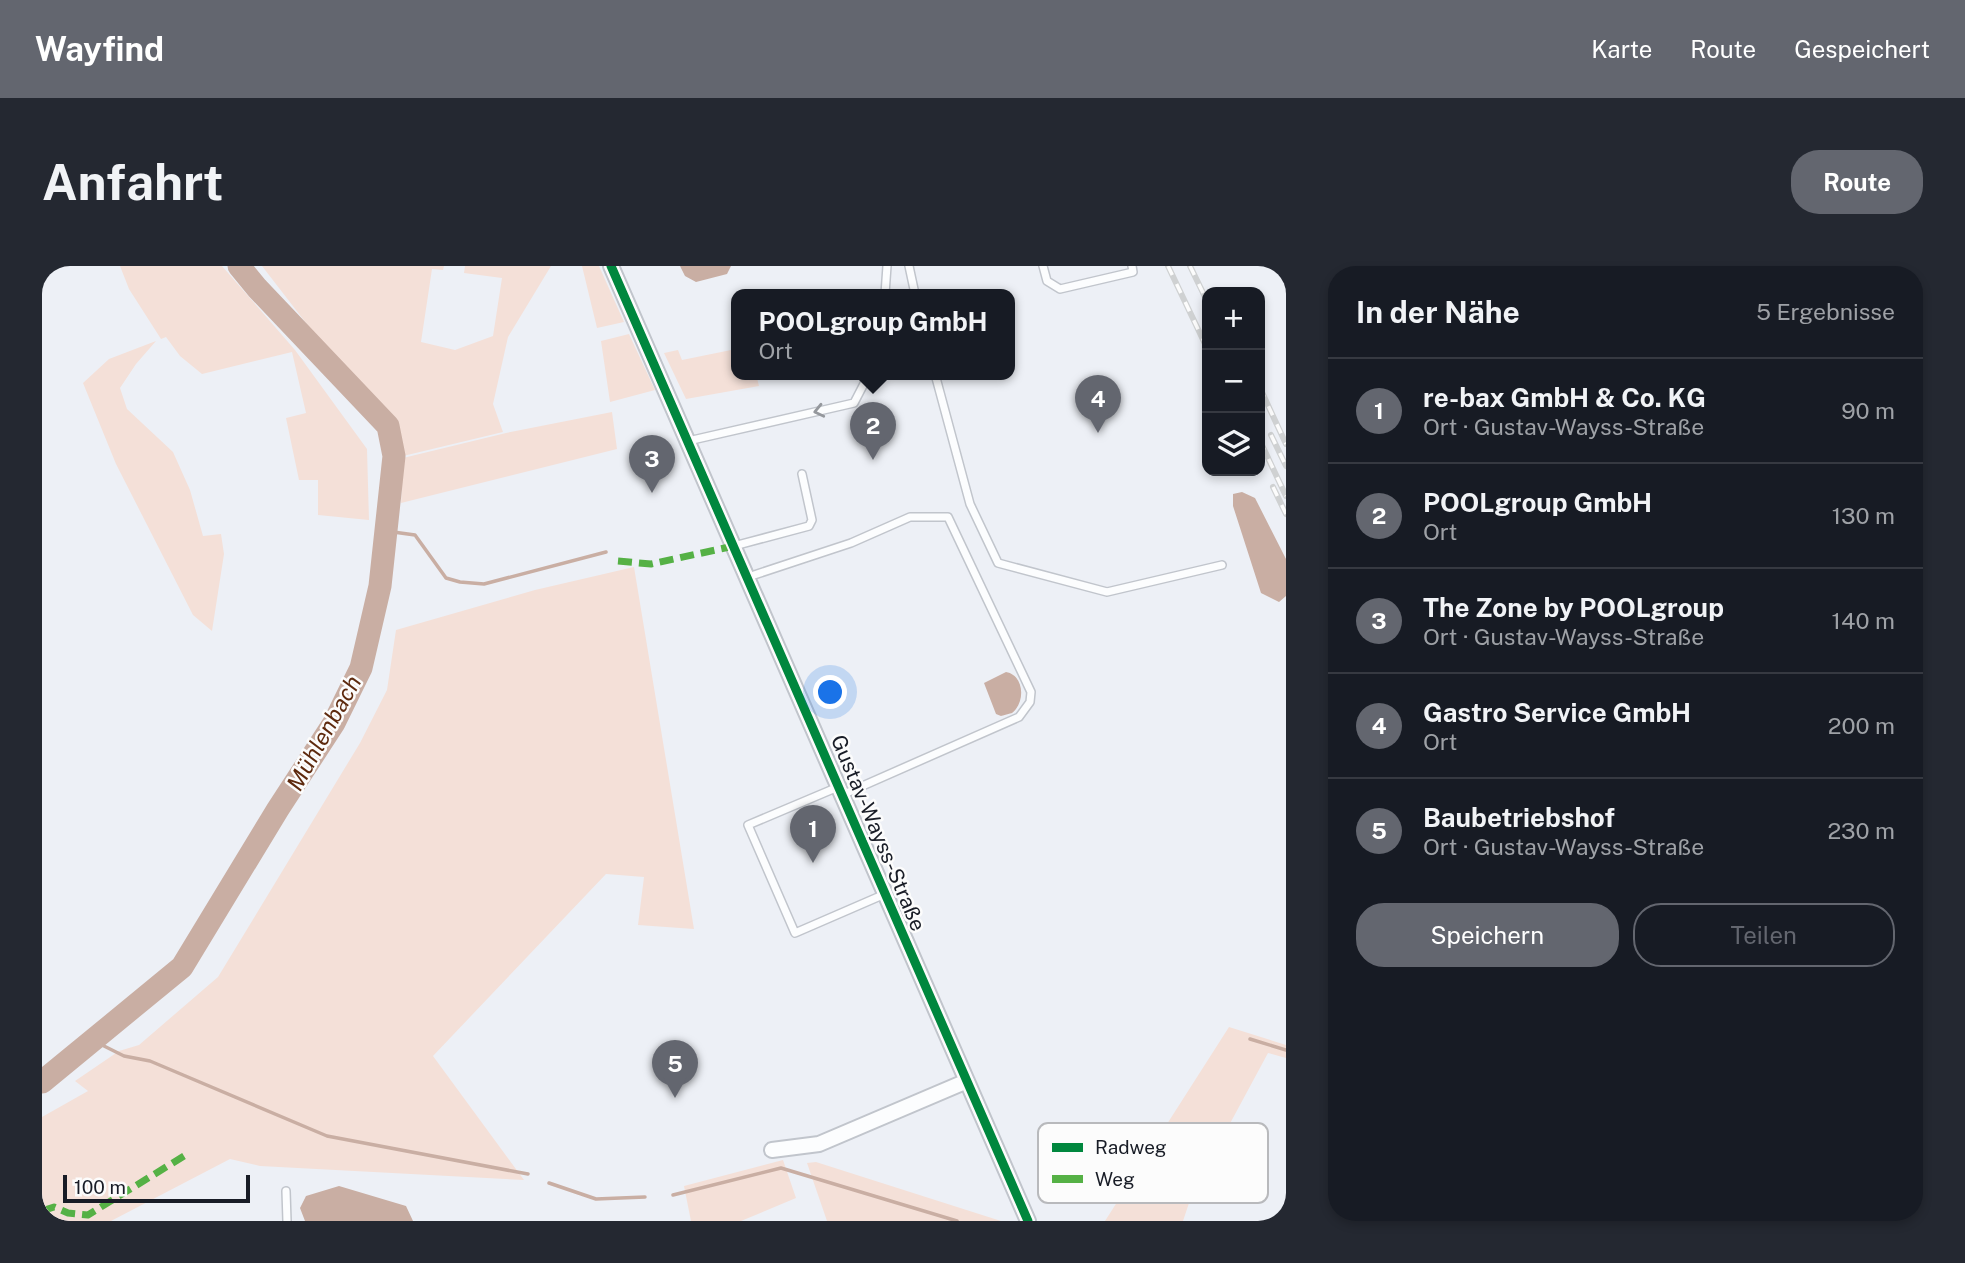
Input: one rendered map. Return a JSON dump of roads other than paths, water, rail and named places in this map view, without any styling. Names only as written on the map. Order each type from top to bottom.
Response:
[{"type":"street","name":"Gustav-Wayss-Straße","points":[[611,266],[1028,1221]]},
{"type":"street","points":[[772,1150],[819,1144],[967,1081]]},
{"type":"lane","points":[[885,289],[887,266]]},
{"type":"lane","points":[[909,266],[914,289]]},
{"type":"lane","points":[[1043,266],[1047,281],[1060,289],[1133,272],[1132,266]]},
{"type":"lane","points":[[688,441],[854,403],[866,380]]},
{"type":"lane","points":[[937,380],[970,503],[998,564],[1107,592],[1222,565]]},
{"type":"lane","points":[[734,546],[809,526],[812,520],[802,474]]},
{"type":"lane","points":[[748,577],[851,543],[911,517],[947,517],[1031,692],[1030,702],[1019,718],[840,791],[748,825],[795,933],[885,894]]},
{"type":"lane","points":[[286,1191],[286,1221]]},
{"type":"waterway","name":"Mühlenbach","points":[[42,1082],[182,967],[334,723],[361,668],[380,586],[394,456],[388,426],[239,266]]},
{"type":"waterway","points":[[386,531],[415,535],[446,578],[460,582],[484,584],[606,552]]},
{"type":"waterway","points":[[1250,1039],[1286,1050]]},
{"type":"waterway","points":[[94,1041],[124,1056],[150,1061],[327,1136],[528,1174]]},
{"type":"waterway","points":[[673,1195],[781,1168],[957,1221]]},
{"type":"waterway","points":[[549,1183],[596,1199],[645,1197]]},
{"type":"railway","points":[[1168,266],[1202,337]]},
{"type":"railway","points":[[1190,266],[1202,291]]},
{"type":"railway","points":[[1265,399],[1286,444]]},
{"type":"railway","points":[[1271,435],[1286,466]]},
{"type":"railway","points":[[1265,452],[1286,496]]},
{"type":"railway","points":[[1273,487],[1286,514]]},
{"type":"place","name":"Gastro Service GmbH","points":[[1098,433]]},
{"type":"place","name":"POOLgroup GmbH","points":[[873,460]]},
{"type":"place","name":"The Zone by POOLgroup","points":[[652,493]]},
{"type":"place","name":"re-bax GmbH & Co. KG","points":[[813,863]]},
{"type":"place","name":"Baubetriebshof","points":[[675,1098]]}]
